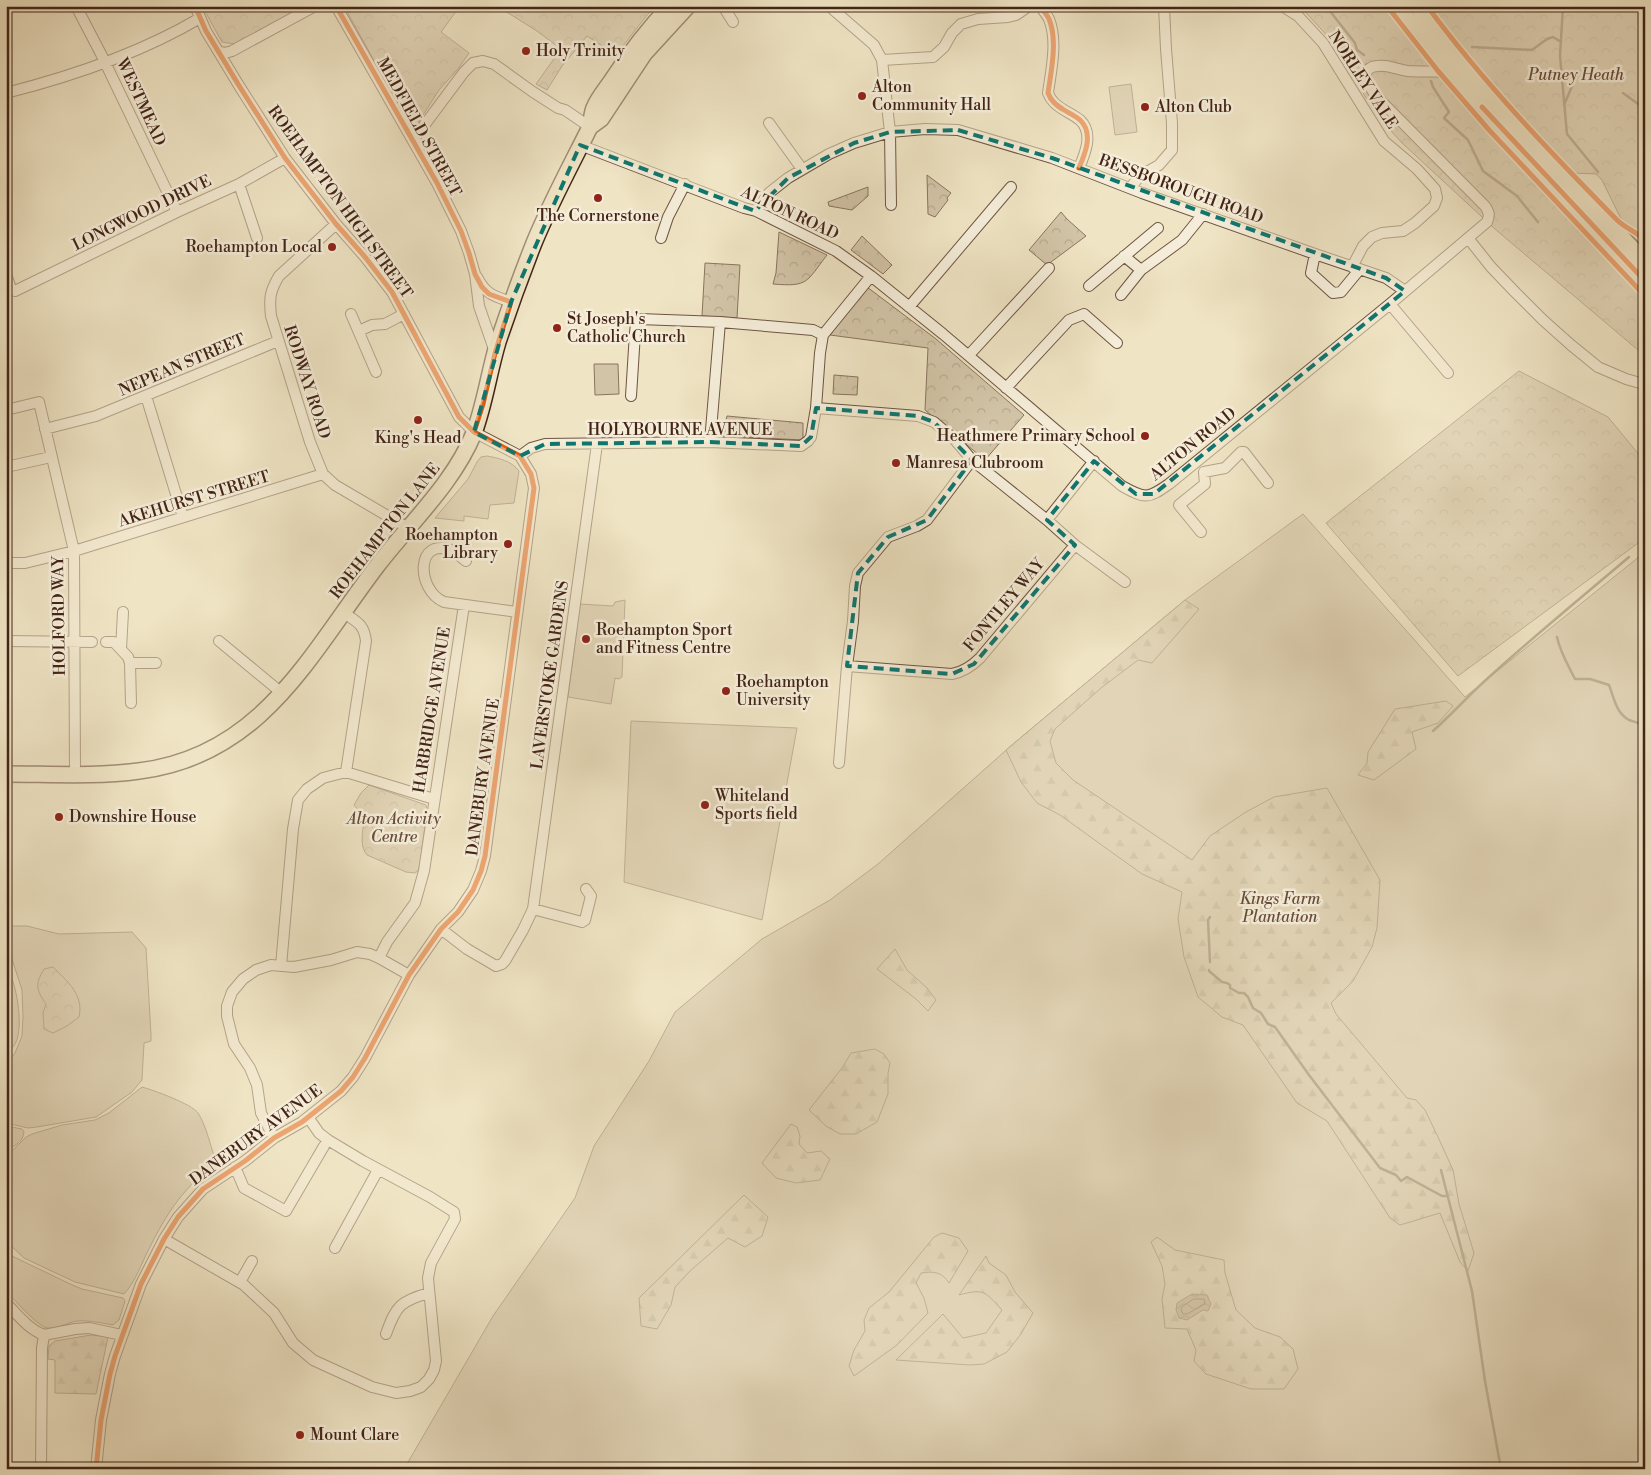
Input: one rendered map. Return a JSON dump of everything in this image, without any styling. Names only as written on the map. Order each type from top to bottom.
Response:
[{"type":"highway","name":"ROEHAMPTON LANE","points":[[6,774],[108,774],[141,771],[187,759],[224,742],[246,727],[282,694],[315,653],[377,567],[452,474],[464,456],[483,404],[495,353],[534,242],[590,127],[594,108],[636,45],[670,6]]},
{"type":"highway","name":"ROEHAMPTON LANE","points":[[590,127],[601,120],[644,54],[674,19],[688,6]]},
{"type":"highway","points":[[1397,6],[1482,107],[1645,281]]},
{"type":"highway","points":[[1417,6],[1475,80],[1645,262]]},
{"type":"street","name":"WESTMEAD","points":[[76,6],[177,212]]},
{"type":"street","points":[[195,6],[206,31],[220,52],[225,53],[315,6]]},
{"type":"street","name":"MEDFIELD STREET","points":[[336,6],[437,183],[461,231],[475,274],[479,306],[495,353]]},
{"type":"street","points":[[724,6],[733,22]]},
{"type":"street","points":[[829,6],[874,45],[882,60],[890,132],[892,205]]},
{"type":"street","points":[[882,60],[933,57],[944,47],[952,33],[961,24],[978,19],[1016,15],[1029,6]]},
{"type":"street","points":[[1040,6],[1049,19],[1052,32],[1053,44],[1048,93],[1051,100],[1081,121],[1087,130],[1087,149],[1080,168]]},
{"type":"street","points":[[1130,188],[1140,176],[1160,165],[1172,150],[1164,6]]},
{"type":"street","name":"NORLEY VALE","points":[[1282,6],[1298,16],[1323,43],[1384,141],[1417,168],[1435,189],[1437,198],[1434,206],[1428,212],[1403,231],[1382,233],[1372,237],[1363,246],[1356,268],[1341,292],[1333,293],[1311,274],[1315,254]]},
{"type":"street","points":[[6,93],[105,62],[167,36],[200,18]]},
{"type":"street","name":"ROEHAMPTON HIGH STREET","points":[[220,52],[285,158],[336,224],[365,256],[383,280],[404,314],[458,417],[474,432]]},
{"type":"street","points":[[414,142],[417,134],[464,72],[474,63],[483,61],[494,64],[542,98],[558,108],[566,110],[590,127]]},
{"type":"street","name":"ALTON ROAD","points":[[580,145],[756,211],[832,248],[871,276],[969,355],[1122,486],[1136,494],[1145,496],[1154,494],[1169,484],[1390,304],[1487,222],[1489,213],[1485,206],[1378,98],[1369,87],[1366,78],[1368,69],[1375,66],[1409,71],[1451,72]]},
{"type":"street","points":[[769,123],[802,169]]},
{"type":"street","name":"BESSBOROUGH ROAD","points":[[756,211],[769,193],[802,169],[854,143],[890,132],[925,129],[958,130],[1043,155],[1130,188],[1386,278],[1405,291]]},
{"type":"street","name":"LONGWOOD DRIVE","points":[[6,274],[11,289],[15,291],[239,184],[285,158]]},
{"type":"street","points":[[239,184],[257,238]]},
{"type":"street","points":[[661,238],[668,218],[685,184]]},
{"type":"street","points":[[910,307],[1010,188]]},
{"type":"street","points":[[1121,296],[1141,270],[1182,240],[1203,214]]},
{"type":"street","name":"RODWAY ROAD","points":[[336,224],[279,276],[272,286],[269,299],[271,316],[310,442],[323,474],[335,485],[408,528]]},
{"type":"street","points":[[1089,286],[1158,228]]},
{"type":"street","points":[[1468,238],[1491,267],[1543,320],[1598,367],[1626,379],[1640,383],[1645,381]]},
{"type":"street","points":[[1124,256],[1141,270]]},
{"type":"street","points":[[969,355],[1049,268]]},
{"type":"street","name":"MEDFIELD STREET","points":[[475,274],[482,287],[489,294],[512,302]]},
{"type":"street","points":[[631,396],[636,322],[639,319],[720,322],[813,330],[823,336],[871,276]]},
{"type":"street","points":[[1390,304],[1448,373]]},
{"type":"street","points":[[351,314],[376,372]]},
{"type":"street","points":[[359,331],[372,326],[386,324],[404,314]]},
{"type":"street","points":[[1006,388],[1070,320],[1084,314],[1117,343]]},
{"type":"street","points":[[710,442],[720,322]]},
{"type":"street","name":"HOLYBOURNE AVENUE","points":[[520,456],[536,446],[710,442],[801,446],[811,436],[816,408],[823,336]]},
{"type":"street","name":"NEPEAN STREET","points":[[45,429],[96,416],[278,341]]},
{"type":"street","points":[[146,396],[183,517]]},
{"type":"street","name":"HOLFORD WAY","points":[[6,410],[39,402],[74,551],[75,774]]},
{"type":"street","points":[[816,408],[927,418],[955,440],[972,460],[1075,545],[1125,582]]},
{"type":"street","points":[[474,432],[520,456]]},
{"type":"street","name":"LAVERSTOKE GARDENS","points":[[442,929],[467,949],[499,966],[505,961],[533,908],[597,444]]},
{"type":"street","points":[[1204,472],[1225,468],[1241,452],[1244,452],[1268,483]]},
{"type":"street","name":"DANEBURY AVENUE","points":[[96,1469],[104,1403],[110,1374],[122,1335],[141,1284],[164,1239],[178,1217],[203,1189],[274,1138],[308,1117],[342,1091],[364,1058],[409,975],[442,929],[463,905],[473,890],[481,871],[485,856],[534,488],[531,474],[520,456]]},
{"type":"street","points":[[6,467],[51,457]]},
{"type":"street","points":[[839,763],[855,586],[858,573],[888,537],[917,526],[927,520],[972,460]]},
{"type":"street","points":[[1047,520],[1094,461]]},
{"type":"street","points":[[1196,462],[1204,472],[1204,484],[1179,505],[1201,532]]},
{"type":"street","name":"AKEHURST STREET","points":[[6,563],[25,562],[74,551],[323,474]]},
{"type":"street","name":"FONTLEY WAY","points":[[847,666],[952,674],[960,672],[980,658],[1075,545]]},
{"type":"street","points":[[466,560],[453,551],[435,549],[426,554],[424,566],[426,584],[435,597],[444,602],[517,612]]},
{"type":"street","name":"HARBRIDGE AVENUE","points":[[379,958],[387,942],[415,903],[424,871],[464,605]]},
{"type":"street","points":[[122,649],[123,612]]},
{"type":"street","points":[[344,613],[360,624],[365,630],[366,641],[346,772]]},
{"type":"street","points":[[6,641],[92,642]]},
{"type":"street","points":[[219,641],[282,694]]},
{"type":"street","points":[[106,642],[114,642],[128,657],[130,663],[131,703]]},
{"type":"street","points":[[130,663],[156,663]]},
{"type":"street","points":[[281,966],[293,829],[298,800],[307,789],[323,778],[346,772],[434,799]]},
{"type":"street","points":[[533,908],[562,918],[582,922],[585,920],[592,896],[586,889]]},
{"type":"street","points":[[274,1138],[261,1113],[257,1085],[250,1068],[234,1044],[227,1016],[227,1006],[232,992],[243,979],[256,970],[271,965],[294,967],[357,952],[370,954],[409,975]]},
{"type":"street","points":[[164,1239],[240,1282],[263,1301],[274,1313],[292,1343],[313,1360],[372,1387],[396,1393],[421,1387],[429,1379],[436,1361],[428,1278],[431,1263],[455,1219],[454,1212],[328,1140],[319,1133],[308,1117]]},
{"type":"street","points":[[235,1167],[244,1188],[286,1211],[324,1146]]},
{"type":"street","points":[[335,1248],[378,1170]]},
{"type":"street","points":[[240,1282],[252,1261]]},
{"type":"street","points":[[386,1334],[391,1320],[401,1304],[411,1298],[429,1293]]},
{"type":"street","points":[[6,1303],[30,1328],[44,1335],[89,1328],[122,1335]]},
{"type":"street","points":[[40,1469],[42,1348],[44,1335]]},
{"type":"highlighted area","points":[[958,130],[1052,158],[1386,278],[1405,291],[1154,494],[1136,494],[1094,461],[1047,520],[1075,545],[974,664],[952,674],[847,666],[858,573],[888,537],[927,520],[972,460],[934,422],[918,416],[816,408],[811,437],[801,446],[710,442],[545,444],[520,456],[474,432],[511,302],[580,145],[755,211],[788,178],[854,143],[890,132]]},
{"type":"green space","points":[[202,6],[304,7],[234,44],[222,42]]},
{"type":"green space","points":[[344,6],[460,6],[441,32],[469,53],[458,69],[439,90],[416,126],[410,126]]},
{"type":"green space","points":[[497,6],[656,6],[616,55],[587,36],[562,66],[547,90],[536,84],[561,49],[537,31]]},
{"type":"green space","name":"Putney Heath","points":[[1300,6],[1384,6],[1409,39],[1490,134],[1603,256],[1623,223],[1602,180],[1596,174],[1573,173],[1464,52],[1428,6],[1645,6],[1645,356],[1495,229],[1402,143],[1383,122],[1366,98],[1331,40]]},
{"type":"green space","points":[[1131,84],[1137,132],[1115,135],[1109,87]]},
{"type":"green space","points":[[927,175],[951,193],[935,217],[928,214]]},
{"type":"green space","points":[[868,187],[868,196],[852,210],[829,206],[828,202]]},
{"type":"green space","points":[[1061,212],[1086,236],[1047,265],[1029,250]]},
{"type":"green space","points":[[779,232],[827,255],[806,281],[794,285],[773,284],[776,273]]},
{"type":"green space","points":[[862,236],[892,265],[883,274],[851,250]]},
{"type":"green space","points":[[705,263],[740,265],[737,318],[702,316]]},
{"type":"green space","points":[[867,287],[936,339],[1024,415],[985,460],[925,410],[928,348],[830,335]]},
{"type":"green space","points":[[594,364],[618,364],[619,394],[595,395]]},
{"type":"green space","points":[[1519,371],[1608,417],[1645,462],[1645,538],[1458,676],[1326,523]]},
{"type":"green space","points":[[834,375],[858,377],[857,395],[833,394]]},
{"type":"green space","points":[[727,416],[803,423],[803,440],[722,436]]},
{"type":"green space","points":[[487,456],[509,462],[519,471],[514,503],[490,505],[488,519],[464,516],[464,521],[435,518],[468,479],[481,457]]},
{"type":"green space","points":[[1303,514],[1465,697],[1645,552],[1645,1469],[404,1469],[493,1316],[575,1198],[594,1146],[649,1061],[675,1012],[762,939],[830,900],[878,864],[1013,744],[1185,600]]},
{"type":"green space","points":[[625,600],[622,677],[619,679],[615,678],[611,704],[568,697],[580,604],[613,606],[615,602]]},
{"type":"green space","name":"Kings Farm Plantation","points":[[1185,600],[1199,609],[1152,663],[1138,660],[1101,688],[1055,729],[1050,741],[1056,763],[1073,780],[1192,860],[1210,836],[1246,812],[1274,797],[1327,788],[1380,880],[1377,928],[1372,947],[1353,981],[1331,1003],[1336,1014],[1407,1098],[1416,1100],[1425,1110],[1453,1170],[1459,1204],[1474,1253],[1468,1271],[1460,1262],[1440,1213],[1400,1225],[1390,1218],[1327,1121],[1297,1103],[1243,1025],[1222,1017],[1198,997],[1184,957],[1178,919],[1182,892],[1142,874],[1060,815],[1037,803],[1021,782],[1006,750]]},
{"type":"green space","points":[[1446,701],[1453,706],[1438,723],[1412,732],[1416,749],[1374,780],[1358,775],[1367,763],[1368,752],[1395,709]]},
{"type":"green space","name":"Whiteland Sports field","points":[[631,721],[797,728],[762,920],[624,882]]},
{"type":"green space","name":"Alton Activity Centre","points":[[369,785],[426,805],[427,810],[420,864],[418,871],[415,873],[406,872],[367,855],[364,851],[362,835],[365,814],[354,805],[361,793]]},
{"type":"green space","points":[[6,926],[27,926],[59,934],[132,932],[146,948],[151,1041],[144,1043],[142,1080],[132,1092],[96,1117],[28,1128],[6,1123],[6,1065],[15,1053],[22,1036],[23,1016],[22,990],[12,959],[6,953]]},
{"type":"green space","points":[[895,949],[907,970],[927,988],[936,1000],[928,1011],[916,999],[877,969]]},
{"type":"green space","points":[[53,967],[74,989],[80,1009],[79,1017],[53,1033],[44,1029],[43,1013],[46,1004],[40,995],[38,983],[44,969]]},
{"type":"green space","points":[[10,974],[17,998],[19,1029],[14,1045],[7,1052],[6,978]]},
{"type":"green space","points":[[875,1049],[884,1054],[890,1063],[888,1094],[877,1122],[856,1134],[840,1134],[826,1126],[809,1110],[842,1068],[851,1053]]},
{"type":"green space","points":[[142,1087],[181,1102],[198,1113],[206,1130],[216,1161],[215,1166],[192,1184],[174,1206],[158,1231],[133,1281],[124,1294],[75,1282],[24,1258],[6,1241],[6,1161],[12,1151],[26,1137],[62,1125],[95,1120],[109,1113]]},
{"type":"green space","points":[[791,1124],[797,1127],[800,1136],[799,1144],[807,1153],[821,1151],[830,1159],[820,1180],[796,1183],[776,1178],[762,1163]]},
{"type":"green space","points":[[6,1126],[22,1129],[24,1132],[18,1143],[7,1149]]},
{"type":"green space","points":[[744,1195],[768,1217],[762,1236],[745,1247],[728,1238],[690,1271],[675,1287],[671,1305],[657,1329],[641,1326],[639,1298]]},
{"type":"green space","points":[[942,1233],[959,1238],[968,1251],[949,1283],[937,1273],[921,1273],[916,1283],[924,1298],[928,1313],[897,1345],[854,1376],[849,1366],[854,1350],[865,1331],[864,1320],[869,1308],[889,1292],[934,1237]]},
{"type":"green space","points":[[1157,1237],[1175,1250],[1224,1260],[1225,1273],[1236,1310],[1255,1328],[1280,1337],[1293,1349],[1298,1369],[1284,1389],[1251,1389],[1206,1374],[1194,1361],[1196,1350],[1187,1329],[1165,1328],[1162,1299],[1165,1284],[1162,1266],[1151,1242]]},
{"type":"green space","points":[[12,1256],[82,1289],[123,1298],[125,1301],[119,1320],[113,1325],[82,1321],[54,1328],[42,1326],[6,1291],[6,1257]]},
{"type":"green space","points":[[986,1256],[989,1263],[1006,1275],[1015,1292],[1033,1313],[1021,1334],[1007,1352],[984,1364],[970,1365],[896,1360],[943,1314],[963,1338],[986,1333],[1002,1310],[984,1293],[974,1292],[959,1295]]},
{"type":"green space","points":[[91,1335],[108,1337],[96,1394],[55,1393],[55,1360],[48,1359],[49,1346],[55,1341]]},
{"type":"water","points":[[1192,1294],[1207,1295],[1211,1304],[1208,1311],[1203,1310],[1187,1320],[1179,1318],[1176,1310],[1177,1303]]},
{"type":"waterway","points":[[1326,6],[1355,43],[1357,50],[1364,55]]},
{"type":"waterway","points":[[1563,6],[1560,56],[1567,134],[1598,172]]},
{"type":"waterway","points":[[1472,47],[1532,50],[1553,37],[1561,42]]},
{"type":"waterway","points":[[1564,105],[1576,77]]},
{"type":"waterway","points":[[1431,81],[1449,112],[1444,118],[1468,140],[1483,171],[1517,196],[1538,222]]},
{"type":"waterway","points":[[1623,93],[1645,109]]},
{"type":"waterway","points":[[1433,731],[1505,662],[1629,557]]},
{"type":"waterway","points":[[1557,637],[1562,653],[1575,679],[1590,679],[1609,685],[1621,713],[1629,720],[1645,726]]},
{"type":"waterway","points":[[1210,917],[1208,920],[1210,962]]},
{"type":"waterway","points":[[1209,970],[1222,982],[1230,985],[1230,988],[1239,993],[1244,993],[1253,1008],[1261,1013],[1268,1024],[1275,1027],[1380,1168],[1396,1175],[1401,1181],[1407,1177],[1442,1196],[1448,1196]]},
{"type":"waterway","points":[[1441,1170],[1472,1291],[1485,1381],[1501,1469]]},
{"type":"cycle path","points":[[96,1469],[101,1420],[115,1356],[141,1284],[164,1239],[178,1217],[203,1189],[245,1161],[274,1138],[302,1122],[341,1091],[365,1058],[409,975],[441,929],[458,912],[473,890],[485,856],[534,488],[531,474],[520,456],[474,432],[459,417],[392,292],[285,158],[206,31],[195,6]]},
{"type":"cycle path","points":[[336,6],[437,183],[461,231],[475,274],[482,287],[489,294],[511,302],[474,432]]},
{"type":"cycle path","points":[[1040,6],[1049,19],[1053,37],[1053,56],[1048,93],[1056,105],[1080,120],[1087,131],[1087,144],[1079,168]]},
{"type":"cycle path","points":[[1387,6],[1438,71],[1489,130],[1645,296]]},
{"type":"cycle path","points":[[1427,6],[1494,90],[1542,143],[1617,220],[1645,240]]},
{"type":"cycle path","points":[[1482,107],[1645,281]]},
{"type":"place","name":"Holy Trinity","points":[[526,51]]},
{"type":"place","name":"Alton Community Hall","points":[[862,96]]},
{"type":"place","name":"Alton Club","points":[[1145,107]]},
{"type":"place","name":"The Cornerstone","points":[[598,198]]},
{"type":"place","name":"Roehampton Local","points":[[332,247]]},
{"type":"place","name":"St Joseph's Catholic Church","points":[[557,328]]},
{"type":"place","name":"King's Head","points":[[418,420]]},
{"type":"place","name":"Heathmere Primary School","points":[[1145,436]]},
{"type":"place","name":"Manresa Clubroom","points":[[896,463]]},
{"type":"place","name":"Roehampton Library","points":[[508,544]]},
{"type":"place","name":"Roehampton Sport and Fitness Centre","points":[[586,639]]},
{"type":"place","name":"Roehampton University","points":[[726,691]]},
{"type":"place","name":"Whiteland Sports field","points":[[705,805]]},
{"type":"place","name":"Downshire House","points":[[59,817]]},
{"type":"place","name":"Mount Clare","points":[[300,1435]]}]
